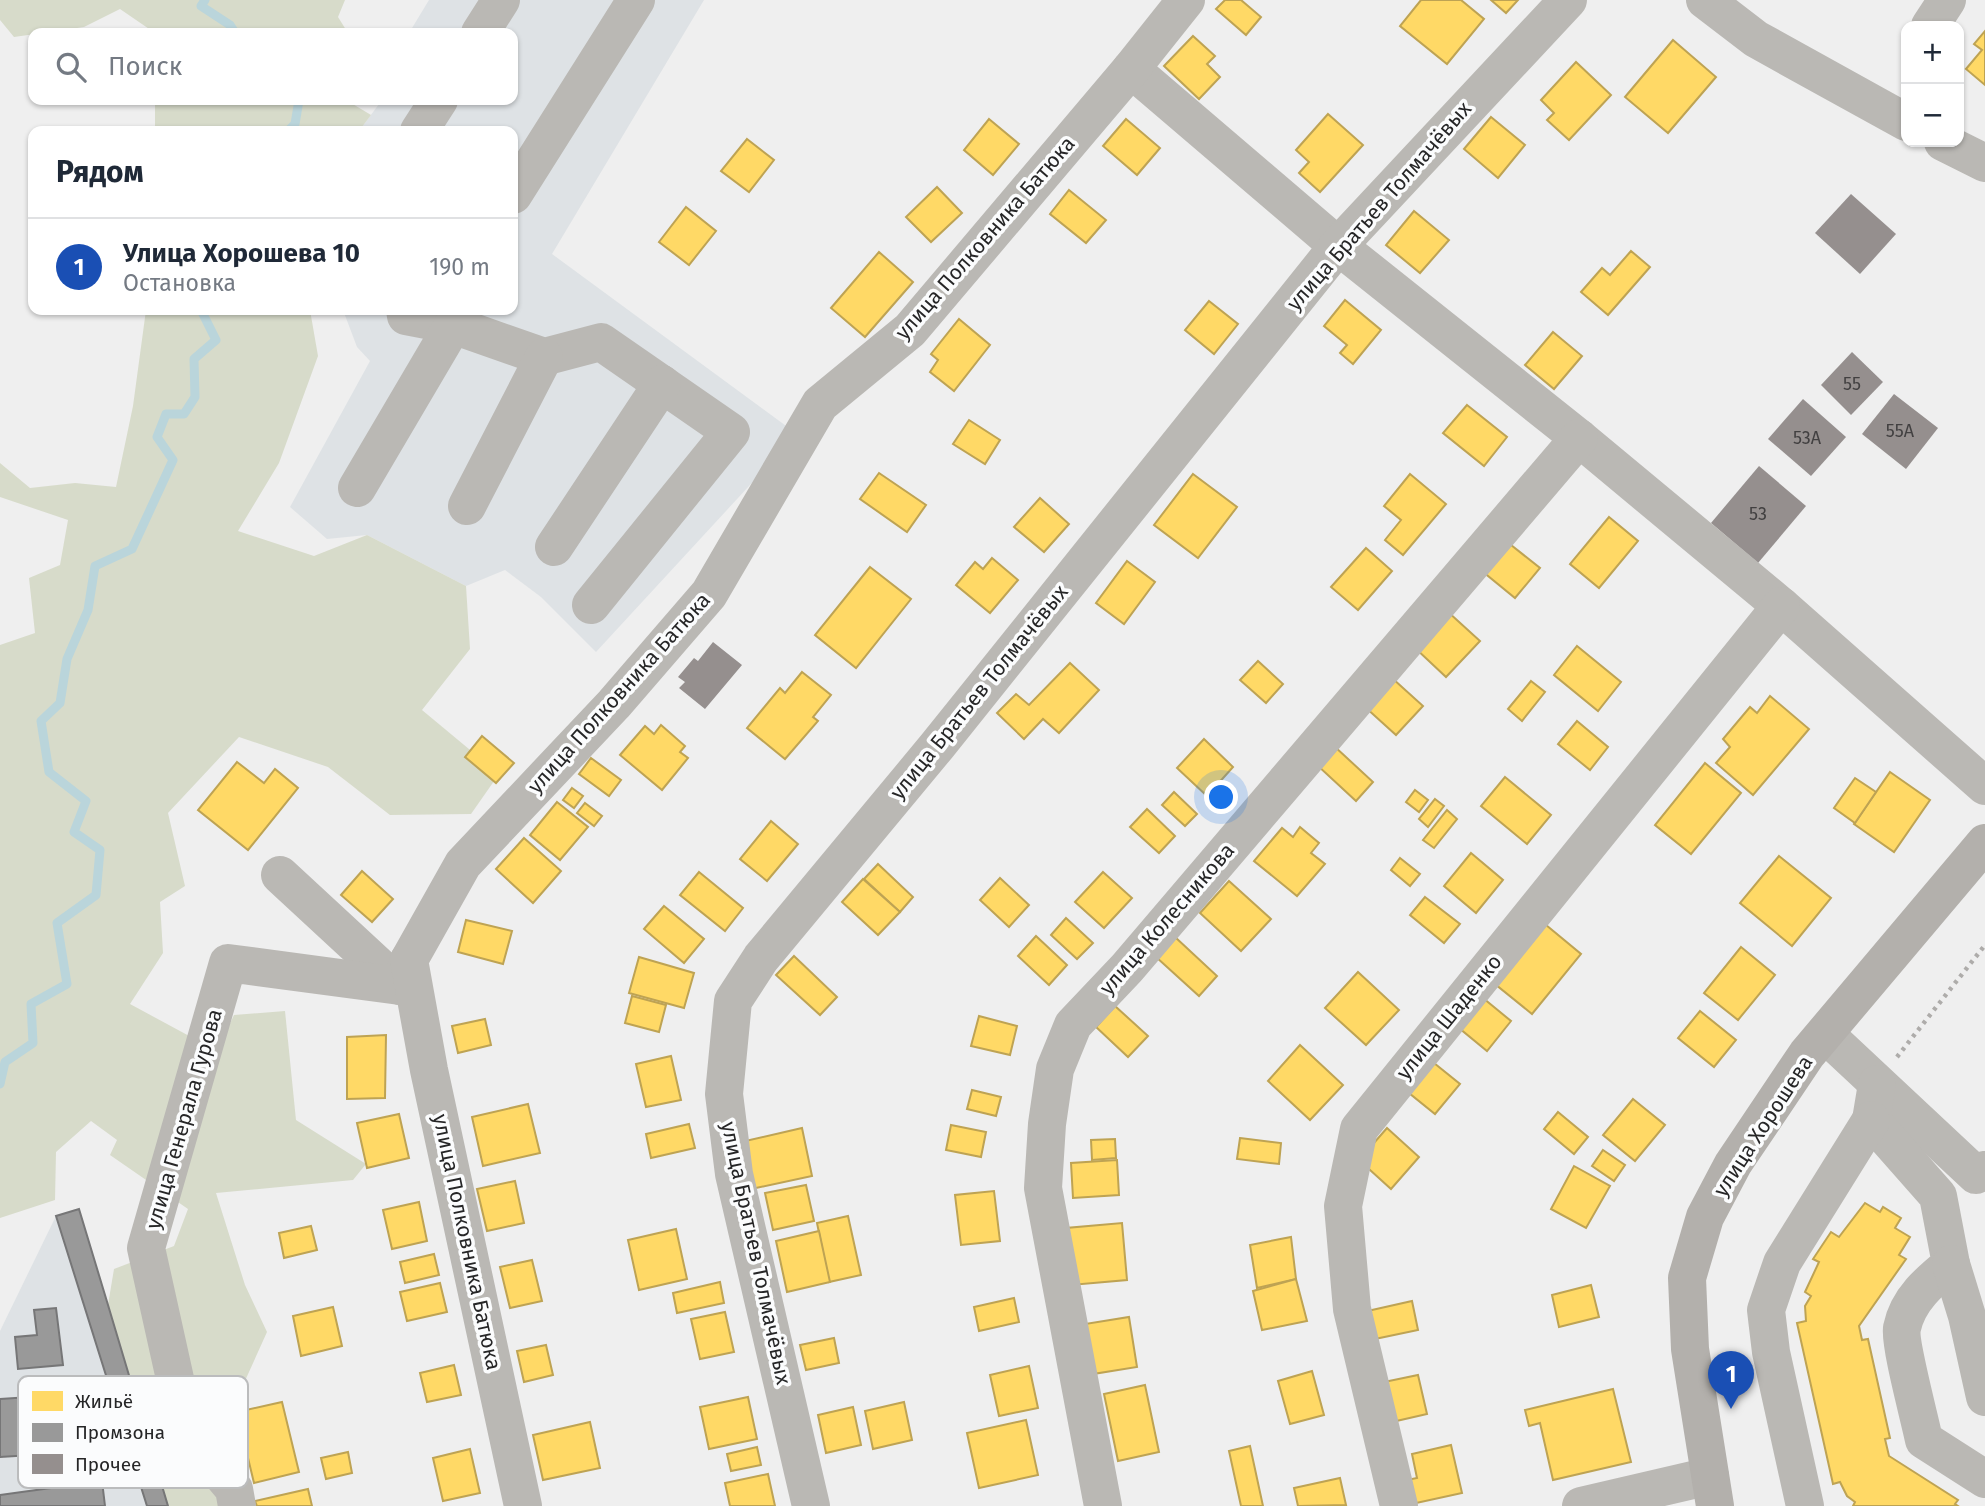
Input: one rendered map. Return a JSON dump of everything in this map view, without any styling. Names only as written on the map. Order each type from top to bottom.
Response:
[{"type":"main road","name":"улица Хорошева","points":[[1713,1491],[1690,1349],[1687,1278],[1705,1217],[1733,1164],[1807,1054],[1826,1035],[1985,844]]},
{"type":"street","points":[[483,28],[501,0]]},
{"type":"street","points":[[518,187],[636,0]]},
{"type":"street","name":"улица Полковника Батюка","points":[[523,1506],[429,1070],[404,973],[463,864],[614,704],[709,594],[820,404],[910,330],[1132,69],[1186,0]]},
{"type":"street","name":"улица Братьев Толмачёвых","points":[[811,1506],[734,1174],[724,1094],[733,1001],[761,958],[937,746],[1338,246],[1568,0]]},
{"type":"street","points":[[1705,0],[1756,39],[1901,119]]},
{"type":"street","points":[[1933,21],[1947,0]]},
{"type":"street","points":[[1132,69],[1338,246],[1579,438],[1782,606],[1985,786]]},
{"type":"street","points":[[422,126],[436,105]]},
{"type":"street","points":[[1953,147],[1985,163]]},
{"type":"street","points":[[406,315],[457,317],[544,357],[601,342],[731,432],[591,606]]},
{"type":"street","points":[[358,488],[457,317]]},
{"type":"street","points":[[467,506],[544,357]]},
{"type":"street","points":[[554,547],[662,384]]},
{"type":"street","name":"улица Колесникова","points":[[1104,1506],[1043,1188],[1046,1124],[1055,1069],[1073,1025],[1126,968],[1579,438]]},
{"type":"street","name":"улица Шаденко","points":[[1399,1506],[1352,1309],[1343,1206],[1359,1129],[1782,606]]},
{"type":"street","points":[[280,875],[404,973]]},
{"type":"street","name":"улица Генерала Гурова","points":[[174,1376],[146,1248],[228,963],[404,973]]},
{"type":"street","points":[[1826,1035],[1938,1196],[1951,1264],[1976,1322],[1985,1397]]},
{"type":"street","points":[[1874,1102],[1976,1175],[1985,1170]]},
{"type":"street","points":[[1805,1506],[1771,1352],[1766,1310],[1782,1263],[1874,1102]]},
{"type":"street","points":[[1951,1264],[1927,1283],[1912,1303],[1902,1330],[1924,1440],[1985,1479]]},
{"type":"street","name":"улица Генерала Гурова","points":[[233,1488],[237,1506]]},
{"type":"street","points":[[1581,1506],[1713,1491]]},
{"type":"path","points":[[1874,1102],[1985,945]]},
{"type":"shaded area","points":[[429,0],[704,0],[552,254],[797,434],[596,652],[541,597],[505,570],[466,586],[367,535],[327,539],[290,507],[370,361],[357,347],[345,315],[518,315],[518,126],[363,126],[378,105],[518,105],[518,28],[412,28]]},
{"type":"shaded area","points":[[79,1209],[129,1376],[18,1376],[18,1488],[163,1488],[168,1506],[0,1506],[0,1331],[56,1216]]},
{"type":"green space","points":[[0,0],[345,0],[338,17],[345,28],[148,28],[120,9],[84,27],[28,28],[28,35],[14,37],[0,20]]},
{"type":"green space","points":[[155,105],[354,105],[371,115],[363,126],[155,126]]},
{"type":"green space","points":[[145,315],[311,315],[318,356],[279,463],[238,531],[314,556],[367,535],[466,586],[470,649],[422,710],[499,774],[471,814],[390,815],[328,767],[239,737],[168,813],[185,886],[160,902],[163,953],[130,1004],[217,1051],[234,1015],[285,1011],[296,1120],[366,1164],[353,1180],[216,1193],[245,1285],[267,1332],[247,1376],[129,1376],[108,1305],[114,1269],[174,1246],[188,1209],[110,1155],[117,1140],[91,1121],[56,1152],[55,1200],[0,1218],[0,645],[35,633],[29,578],[60,565],[68,520],[0,497],[0,463],[30,488],[75,483],[116,487],[133,406]]},
{"type":"green space","points":[[163,1488],[225,1488],[235,1506],[168,1506]]},
{"type":"building: Жильё","points":[[1225,0],[1241,0],[1261,17],[1246,35],[1216,9]]},
{"type":"building: Жильё","points":[[1421,0],[1461,0],[1484,19],[1447,64],[1400,26]]},
{"type":"building: Жильё","points":[[1491,0],[1518,0],[1506,13]]},
{"type":"building: Жильё","points":[[1985,31],[1985,85],[1966,69],[1982,50],[1974,44]]},
{"type":"building: Жильё","points":[[1193,36],[1215,56],[1207,64],[1220,77],[1199,99],[1164,66]]},
{"type":"building: Жильё","points":[[1673,40],[1716,77],[1668,133],[1625,97]]},
{"type":"building: Жильё","points":[[1576,62],[1611,95],[1569,140],[1547,120],[1554,113],[1541,100]]},
{"type":"building: Жильё","points":[[1328,114],[1363,145],[1320,192],[1299,173],[1309,162],[1296,150]]},
{"type":"building: Жильё","points":[[1491,117],[1525,145],[1498,178],[1464,149]]},
{"type":"building: Жильё","points":[[989,119],[1019,144],[993,175],[964,150]]},
{"type":"building: Жильё","points":[[1126,119],[1160,148],[1137,175],[1103,146]]},
{"type":"building: Жильё","points":[[747,139],[774,160],[749,192],[721,171]]},
{"type":"building: Жильё","points":[[937,187],[962,213],[931,242],[906,217]]},
{"type":"building: Жильё","points":[[1069,190],[1106,220],[1086,243],[1050,214]]},
{"type":"building: Жильё","points":[[686,207],[716,231],[689,265],[659,242]]},
{"type":"building: Жильё","points":[[1414,211],[1449,240],[1420,273],[1386,245]]},
{"type":"building: Жильё","points":[[1631,251],[1650,267],[1608,315],[1581,292],[1602,268],[1610,275]]},
{"type":"building: Жильё","points":[[879,252],[913,282],[865,337],[831,308]]},
{"type":"building: Жильё","points":[[1345,300],[1381,330],[1353,364],[1340,353],[1347,345],[1324,326]]},
{"type":"building: Жильё","points":[[1209,301],[1238,324],[1214,354],[1185,330]]},
{"type":"building: Жильё","points":[[959,319],[990,345],[954,391],[930,372],[938,360],[931,354]]},
{"type":"building: Жильё","points":[[1553,332],[1582,356],[1554,389],[1525,365]]},
{"type":"building: Жильё","points":[[1467,405],[1507,437],[1484,466],[1443,433]]},
{"type":"building: Жильё","points":[[969,420],[1000,440],[985,464],[953,444]]},
{"type":"building: Жильё","points":[[879,473],[926,505],[907,532],[860,499]]},
{"type":"building: Жильё","points":[[1193,474],[1237,507],[1198,558],[1154,525]]},
{"type":"building: Жильё","points":[[1410,474],[1446,504],[1403,555],[1385,540],[1401,520],[1384,506]]},
{"type":"building: Жильё","points":[[1040,498],[1069,524],[1044,552],[1014,527]]},
{"type":"building: Жильё","points":[[1609,517],[1638,541],[1599,588],[1570,564]]},
{"type":"building: Жильё","points":[[1506,541],[1540,568],[1515,598],[1482,571]]},
{"type":"building: Жильё","points":[[1366,548],[1392,571],[1358,610],[1331,587]]},
{"type":"building: Жильё","points":[[992,558],[1018,580],[990,613],[956,585],[975,562],[983,569]]},
{"type":"building: Жильё","points":[[1127,561],[1155,582],[1124,624],[1096,603]]},
{"type":"building: Жильё","points":[[870,567],[911,599],[856,668],[815,635]]},
{"type":"building: Жильё","points":[[1447,611],[1480,641],[1446,677],[1414,647]]},
{"type":"building: Жильё","points":[[1577,646],[1621,682],[1598,711],[1554,675]]},
{"type":"building: Жильё","points":[[1258,661],[1283,684],[1266,703],[1240,680]]},
{"type":"building: Жильё","points":[[1070,663],[1099,690],[1059,733],[1043,719],[1024,739],[997,713],[1016,694],[1029,705]]},
{"type":"building: Жильё","points":[[802,672],[831,695],[813,717],[818,721],[785,759],[747,728],[780,688],[785,693]]},
{"type":"building: Жильё","points":[[1392,678],[1423,706],[1396,735],[1365,707]]},
{"type":"building: Жильё","points":[[1531,681],[1545,692],[1522,721],[1508,709]]},
{"type":"building: Жильё","points":[[1770,696],[1809,729],[1753,795],[1716,763],[1730,747],[1723,739],[1750,707],[1757,713]]},
{"type":"building: Жильё","points":[[1577,721],[1608,747],[1590,770],[1558,744]]},
{"type":"building: Жильё","points":[[661,725],[685,746],[680,752],[688,758],[662,790],[620,755],[645,726],[654,734]]},
{"type":"building: Жильё","points":[[482,736],[514,763],[496,783],[465,757]]},
{"type":"building: Жильё","points":[[1204,739],[1233,767],[1207,796],[1177,768]]},
{"type":"building: Жильё","points":[[1334,746],[1373,782],[1356,801],[1317,765]]},
{"type":"building: Жильё","points":[[591,758],[621,780],[609,796],[579,774]]},
{"type":"building: Жильё","points":[[237,762],[264,783],[275,769],[298,788],[248,850],[198,810]]},
{"type":"building: Жильё","points":[[1705,763],[1741,793],[1691,854],[1655,825]]},
{"type":"building: Жильё","points":[[1890,772],[1930,800],[1894,852],[1854,824]]},
{"type":"building: Жильё","points":[[1505,777],[1551,815],[1527,844],[1481,806]]},
{"type":"building: Жильё","points":[[1855,778],[1876,792],[1855,823],[1834,808]]},
{"type":"building: Жильё","points":[[572,788],[583,796],[574,808],[563,800]]},
{"type":"building: Жильё","points":[[1415,790],[1428,800],[1419,812],[1406,802]]},
{"type":"building: Жильё","points":[[1174,792],[1197,814],[1185,826],[1162,805]]},
{"type":"building: Жильё","points":[[1435,799],[1444,806],[1428,827],[1419,819]]},
{"type":"building: Жильё","points":[[557,802],[588,827],[560,860],[530,835]]},
{"type":"building: Жильё","points":[[585,803],[602,816],[594,826],[577,813]]},
{"type":"building: Жильё","points":[[1147,809],[1175,836],[1159,853],[1130,827]]},
{"type":"building: Жильё","points":[[1447,810],[1457,819],[1434,848],[1423,840]]},
{"type":"building: Жильё","points":[[771,821],[798,844],[767,881],[740,859]]},
{"type":"building: Жильё","points":[[1300,827],[1319,843],[1311,853],[1325,864],[1297,896],[1254,861],[1282,828],[1293,837]]},
{"type":"building: Жильё","points":[[524,838],[561,871],[533,903],[496,869]]},
{"type":"building: Жильё","points":[[1471,853],[1503,880],[1476,913],[1444,886]]},
{"type":"building: Жильё","points":[[1779,856],[1831,898],[1792,946],[1740,903]]},
{"type":"building: Жильё","points":[[1400,858],[1420,874],[1410,886],[1391,870]]},
{"type":"building: Жильё","points":[[878,864],[913,897],[900,912],[864,879]]},
{"type":"building: Жильё","points":[[362,871],[393,899],[372,922],[341,895]]},
{"type":"building: Жильё","points":[[699,872],[743,908],[725,931],[680,895]]},
{"type":"building: Жильё","points":[[1103,872],[1132,898],[1104,928],[1075,902]]},
{"type":"building: Жильё","points":[[1000,878],[1029,905],[1009,927],[980,900]]},
{"type":"building: Жильё","points":[[863,879],[900,912],[878,935],[842,902]]},
{"type":"building: Жильё","points":[[1229,881],[1271,919],[1241,951],[1200,913]]},
{"type":"building: Жильё","points":[[1425,897],[1460,924],[1444,943],[1410,915]]},
{"type":"building: Жильё","points":[[664,906],[704,939],[684,963],[644,929]]},
{"type":"building: Жильё","points":[[1066,918],[1093,943],[1077,959],[1051,935]]},
{"type":"building: Жильё","points":[[466,920],[512,931],[503,964],[458,952]]},
{"type":"building: Жильё","points":[[1540,920],[1581,954],[1532,1014],[1490,980]]},
{"type":"building: Жильё","points":[[1036,936],[1067,965],[1049,985],[1018,956]]},
{"type":"building: Жильё","points":[[1175,937],[1217,976],[1199,996],[1156,957]]},
{"type":"building: Жильё","points":[[1741,947],[1775,975],[1738,1020],[1704,993]]},
{"type":"building: Жильё","points":[[794,956],[837,997],[820,1015],[776,975]]},
{"type":"building: Жильё","points":[[639,957],[694,973],[684,1008],[629,993]]},
{"type":"building: Жильё","points":[[1358,972],[1399,1010],[1366,1045],[1325,1008]]},
{"type":"building: Жильё","points":[[632,996],[666,1005],[659,1032],[625,1023]]},
{"type":"building: Жильё","points":[[1483,998],[1511,1021],[1487,1051],[1459,1028]]},
{"type":"building: Жильё","points":[[1115,1006],[1148,1036],[1128,1057],[1096,1027]]},
{"type":"building: Жильё","points":[[1700,1011],[1736,1040],[1714,1067],[1678,1038]]},
{"type":"building: Жильё","points":[[979,1016],[1017,1026],[1010,1055],[971,1046]]},
{"type":"building: Жильё","points":[[485,1019],[491,1045],[458,1053],[452,1026]]},
{"type":"building: Жильё","points":[[386,1035],[385,1098],[347,1099],[347,1037]]},
{"type":"building: Жильё","points":[[1300,1045],[1343,1085],[1310,1120],[1268,1081]]},
{"type":"building: Жильё","points":[[671,1056],[681,1100],[646,1107],[636,1064]]},
{"type":"building: Жильё","points":[[1434,1063],[1460,1084],[1435,1114],[1409,1093]]},
{"type":"building: Жильё","points":[[972,1090],[1001,1097],[996,1116],[967,1109]]},
{"type":"building: Жильё","points":[[1633,1099],[1665,1125],[1635,1161],[1603,1135]]},
{"type":"building: Жильё","points":[[528,1104],[540,1153],[483,1166],[472,1117]]},
{"type":"building: Жильё","points":[[1558,1112],[1588,1137],[1574,1154],[1544,1129]]},
{"type":"building: Жильё","points":[[399,1114],[409,1158],[367,1168],[357,1123]]},
{"type":"building: Жильё","points":[[689,1124],[695,1148],[651,1158],[646,1134]]},
{"type":"building: Жильё","points":[[951,1125],[986,1132],[981,1157],[946,1150]]},
{"type":"building: Жильё","points":[[802,1128],[812,1176],[751,1189],[741,1142]]},
{"type":"building: Жильё","points":[[1387,1128],[1419,1157],[1391,1189],[1359,1160]]},
{"type":"building: Жильё","points":[[1240,1138],[1281,1143],[1279,1164],[1237,1159]]},
{"type":"building: Жильё","points":[[1115,1139],[1116,1158],[1092,1160],[1091,1140]]},
{"type":"building: Жильё","points":[[1603,1150],[1625,1165],[1614,1181],[1592,1166]]},
{"type":"building: Жильё","points":[[1117,1160],[1119,1195],[1073,1198],[1071,1163]]},
{"type":"building: Жильё","points":[[1574,1166],[1610,1186],[1586,1228],[1551,1209]]},
{"type":"building: Жильё","points":[[515,1181],[524,1223],[487,1231],[477,1189]]},
{"type":"building: Жильё","points":[[806,1185],[814,1221],[773,1230],[765,1193]]},
{"type":"building: Жильё","points":[[994,1191],[1000,1241],[961,1245],[955,1195]]},
{"type":"building: Жильё","points":[[419,1202],[427,1241],[392,1249],[383,1210]]},
{"type":"building: Жильё","points":[[1865,1203],[1880,1212],[1883,1207],[1901,1218],[1895,1228],[1910,1237],[1899,1255],[1906,1259],[1859,1326],[1862,1340],[1868,1339],[1890,1438],[1885,1439],[1889,1456],[1958,1500],[1955,1504],[1958,1506],[1853,1506],[1855,1502],[1847,1496],[1840,1482],[1833,1484],[1797,1323],[1806,1321],[1805,1306],[1811,1296],[1805,1292],[1819,1262],[1813,1259],[1831,1232],[1839,1237]]},
{"type":"building: Жильё","points":[[848,1216],[861,1275],[829,1282],[817,1223]]},
{"type":"building: Жильё","points":[[1122,1223],[1127,1280],[1071,1285],[1066,1228]]},
{"type":"building: Жильё","points":[[311,1226],[317,1250],[284,1258],[279,1233]]},
{"type":"building: Жильё","points":[[676,1229],[687,1279],[639,1290],[628,1240]]},
{"type":"building: Жильё","points":[[819,1231],[830,1282],[787,1292],[776,1241]]},
{"type":"building: Жильё","points":[[1291,1237],[1296,1279],[1257,1288],[1250,1245]]},
{"type":"building: Жильё","points":[[434,1254],[439,1275],[405,1283],[400,1262]]},
{"type":"building: Жильё","points":[[532,1260],[542,1301],[510,1308],[500,1267]]},
{"type":"building: Жильё","points":[[1296,1279],[1307,1321],[1262,1330],[1253,1291]]},
{"type":"building: Жильё","points":[[720,1282],[724,1303],[677,1313],[673,1293]]},
{"type":"building: Жильё","points":[[440,1283],[447,1312],[407,1321],[400,1292]]},
{"type":"building: Жильё","points":[[1591,1285],[1599,1317],[1559,1327],[1552,1295]]},
{"type":"building: Жильё","points":[[1014,1298],[1019,1322],[979,1331],[974,1307]]},
{"type":"building: Жильё","points":[[1412,1301],[1418,1330],[1370,1340],[1363,1312]]},
{"type":"building: Жильё","points":[[333,1307],[342,1346],[301,1356],[293,1316]]},
{"type":"building: Жильё","points":[[725,1312],[734,1352],[700,1359],[691,1319]]},
{"type":"building: Жильё","points":[[1129,1317],[1137,1367],[1093,1374],[1085,1324]]},
{"type":"building: Жильё","points":[[834,1338],[839,1363],[806,1370],[800,1345]]},
{"type":"building: Жильё","points":[[546,1345],[553,1375],[524,1382],[517,1351]]},
{"type":"building: Жильё","points":[[454,1365],[461,1395],[427,1402],[420,1373]]},
{"type":"building: Жильё","points":[[1029,1366],[1038,1408],[999,1416],[990,1375]]},
{"type":"building: Жильё","points":[[1312,1371],[1324,1415],[1290,1424],[1278,1381]]},
{"type":"building: Жильё","points":[[1418,1375],[1427,1414],[1392,1422],[1384,1382]]},
{"type":"building: Жильё","points":[[1145,1385],[1159,1452],[1118,1461],[1104,1394]]},
{"type":"building: Жильё","points":[[1613,1389],[1631,1462],[1553,1480],[1540,1423],[1529,1426],[1525,1410]]},
{"type":"building: Жильё","points":[[748,1397],[757,1439],[709,1449],[700,1407]]},
{"type":"building: Жильё","points":[[282,1402],[299,1472],[254,1483],[248,1458],[248,1410]]},
{"type":"building: Жильё","points":[[904,1402],[912,1440],[873,1449],[865,1411]]},
{"type":"building: Жильё","points":[[853,1407],[861,1445],[826,1453],[818,1415]]},
{"type":"building: Жильё","points":[[1026,1420],[1038,1475],[979,1488],[967,1433]]},
{"type":"building: Жильё","points":[[590,1422],[600,1468],[543,1480],[533,1435]]},
{"type":"building: Жильё","points":[[1451,1445],[1462,1493],[1407,1505],[1402,1481],[1417,1478],[1412,1454]]},
{"type":"building: Жильё","points":[[1250,1446],[1263,1506],[1241,1506],[1229,1451]]},
{"type":"building: Жильё","points":[[757,1447],[761,1465],[731,1471],[727,1454]]},
{"type":"building: Жильё","points":[[470,1449],[480,1493],[443,1501],[433,1458]]},
{"type":"building: Жильё","points":[[348,1452],[352,1473],[326,1479],[321,1458]]},
{"type":"building: Жильё","points":[[768,1474],[775,1506],[730,1506],[725,1483]]},
{"type":"building: Жильё","points":[[1340,1478],[1346,1505],[1298,1506],[1294,1488]]},
{"type":"building: Жильё","points":[[308,1489],[312,1506],[257,1506],[255,1501]]},
{"type":"building: Промзона","points":[[79,1209],[129,1376],[106,1376],[56,1216]]},
{"type":"building: Промзона","points":[[56,1308],[63,1365],[18,1369],[15,1337],[37,1335],[34,1310]]},
{"type":"building: Промзона","points":[[18,1398],[18,1456],[0,1457],[0,1399]]},
{"type":"building: Промзона","points":[[51,1488],[103,1488],[105,1506],[0,1506],[0,1495]]},
{"type":"building: Промзона","points":[[141,1488],[163,1488],[168,1506],[147,1506]]},
{"type":"building: Прочее","points":[[1851,194],[1896,234],[1860,274],[1815,233]]},
{"type":"building: Прочее","points":[[1852,352],[1883,382],[1851,415],[1821,385]]},
{"type":"building: Прочее","points":[[1894,394],[1938,428],[1906,469],[1862,434]]},
{"type":"building: Прочее","points":[[1803,399],[1846,437],[1811,476],[1768,439]]},
{"type":"building: Прочее","points":[[1759,466],[1806,506],[1758,563],[1711,523]]},
{"type":"building: Прочее","points":[[713,642],[742,665],[705,709],[679,688],[685,682],[678,677],[694,658],[698,661]]},
{"type":"waterway","points":[[205,0],[201,6],[232,28]]},
{"type":"waterway","points":[[293,126],[298,105]]},
{"type":"waterway","points":[[0,1084],[5,1062],[33,1043],[31,1004],[67,984],[57,923],[96,895],[100,850],[74,832],[86,801],[49,772],[41,721],[60,703],[67,659],[88,610],[95,566],[132,549],[173,460],[157,437],[166,414],[184,414],[195,397],[194,359],[216,340],[204,315]]},
{"type":"place","name":"Улица Хорошева 10","points":[[1731,1409]]}]
